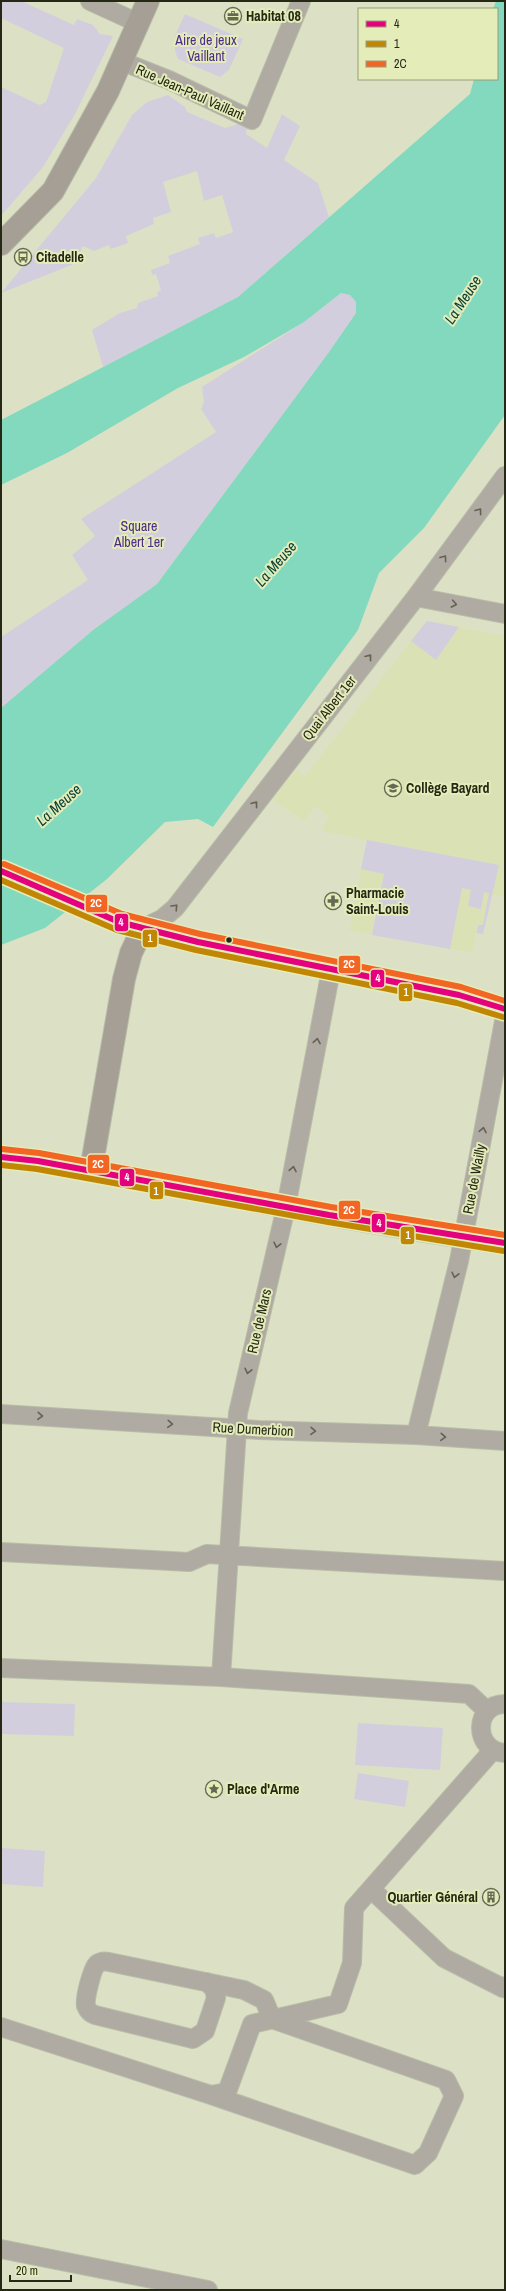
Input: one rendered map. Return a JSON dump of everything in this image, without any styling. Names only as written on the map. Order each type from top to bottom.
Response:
[{"type":"main road","points":[[1,244],[53,191],[108,91],[148,1]]},
{"type":"main road","points":[[1,871],[119,922],[331,970],[459,995],[505,1009]]},
{"type":"main road","points":[[91,1170],[124,979],[131,953],[143,928]]},
{"type":"main road","points":[[1,1157],[38,1161],[91,1170],[286,1207],[505,1243]]},
{"type":"street","points":[[90,1],[138,24]]},
{"type":"street","name":"Rue Jean-Paul Vaillant","points":[[121,61],[169,80],[252,120],[300,1]]},
{"type":"street","name":"Quai Albert 1er","points":[[143,928],[162,919],[175,908],[416,597],[505,476]]},
{"type":"street","points":[[416,597],[505,614]]},
{"type":"street","name":"Rue de Mars","points":[[221,1677],[236,1428],[286,1207],[331,970]]},
{"type":"street","name":"Rue de Wailly","points":[[416,1435],[463,1237],[505,1016]]},
{"type":"street","name":"Rue Dumerbion","points":[[1,1414],[236,1428],[416,1435],[505,1441]]},
{"type":"street","points":[[1,1552],[189,1562],[207,1554],[505,1571]]},
{"type":"street","points":[[1,1668],[221,1677],[469,1694],[487,1711]]},
{"type":"street","points":[[211,2095],[223,2094],[230,2088],[252,2024],[338,2004],[352,1963],[354,1908],[499,1752],[482,1740],[480,1733],[482,1718],[487,1711],[495,1706],[505,1704]]},
{"type":"street","points":[[371,1889],[444,1958],[503,1988],[505,1986]]},
{"type":"street","points":[[1,2027],[211,2095],[415,2165],[428,2154],[454,2096],[446,2080],[272,2019],[264,2000],[244,1990],[207,1982],[104,1961],[99,1963],[93,1972],[86,2004],[90,2012],[95,2015],[193,2039],[205,2031],[216,1998],[214,1989],[207,1982]]},
{"type":"street","points":[[1,2249],[208,2290]]},
{"type":"shaded area","name":"Collège Bayard","points":[[427,621],[505,636],[505,897],[491,894],[483,934],[476,933],[472,953],[349,930],[367,840],[322,831],[328,816],[316,806],[304,821],[272,800],[296,770],[305,776]]},
{"type":"green space","points":[[1,1],[21,1],[74,25],[77,19],[93,25],[100,34],[113,36],[75,114],[43,167],[1,216],[1,87],[40,105],[46,102],[64,48],[1,18]]},
{"type":"green space","name":"Aire de jeux Vaillant","points":[[185,14],[243,39],[229,70],[220,77],[178,59],[175,41],[177,31]]},
{"type":"green space","points":[[168,95],[185,107],[187,112],[225,128],[249,121],[246,134],[267,148],[282,114],[300,126],[284,160],[318,183],[329,217],[238,297],[103,367],[92,330],[120,313],[137,308],[138,303],[158,296],[157,292],[161,290],[156,274],[152,275],[151,270],[170,263],[168,256],[200,244],[198,238],[214,233],[216,238],[233,232],[222,195],[204,201],[197,171],[163,182],[171,212],[153,218],[154,224],[126,236],[128,243],[111,249],[109,245],[94,251],[83,246],[74,264],[1,293],[96,178],[132,115],[147,102]]},
{"type":"green space","name":"Square Albert 1er","points":[[341,293],[350,295],[356,302],[356,313],[329,352],[157,584],[93,630],[1,708],[1,637],[88,580],[72,555],[95,536],[81,519],[216,432],[201,409],[204,402],[202,387],[304,322]]},
{"type":"green space","points":[[427,621],[459,627],[436,660],[411,641]]},
{"type":"green space","points":[[367,840],[499,865],[483,934],[477,933],[478,925],[483,925],[489,893],[484,892],[481,909],[468,906],[471,890],[462,888],[450,949],[372,935],[384,874],[361,869]]},
{"type":"green space","points":[[1,1702],[75,1704],[74,1736],[1,1734]]},
{"type":"green space","points":[[358,1723],[443,1728],[440,1770],[355,1765]]},
{"type":"green space","points":[[358,1773],[409,1781],[405,1807],[354,1799]]},
{"type":"green space","points":[[1,1848],[45,1851],[43,1887],[1,1884]]},
{"type":"water","name":"La Meuse","points":[[496,1],[505,1],[505,415],[424,528],[379,573],[358,630],[213,827],[198,819],[165,822],[107,879],[45,928],[1,945],[1,708],[93,630],[157,584],[329,352],[356,313],[356,302],[350,295],[341,293],[304,322],[244,357],[178,388],[67,453],[1,485],[1,420],[238,297],[470,94],[474,80],[498,80],[498,8],[493,8]]},
{"type":"transit line","name":"2C","points":[[4,864],[122,914],[200,934],[461,987],[505,1001]]},
{"type":"transit line","name":"4","points":[[1,871],[119,922],[198,942],[459,995],[505,1009]]},
{"type":"transit line","name":"1","points":[[1,880],[117,930],[196,950],[457,1003],[503,1017]]},
{"type":"transit line","name":"2C","points":[[2,1149],[39,1153],[331,1207],[505,1235]]},
{"type":"transit line","name":"4","points":[[1,1157],[38,1161],[329,1215],[505,1243]]},
{"type":"transit line","name":"1","points":[[1,1165],[37,1169],[328,1222],[504,1251]]},
{"type":"place","name":"Habitat 08","points":[[233,16]]},
{"type":"place","name":"Citadelle","points":[[23,257]]},
{"type":"place","name":"Collège Bayard","points":[[393,788]]},
{"type":"place","name":"Pharmacie Saint-Louis","points":[[333,901]]},
{"type":"place","name":"Place d'Arme","points":[[214,1789]]},
{"type":"place","name":"Quartier Général","points":[[491,1897]]}]
